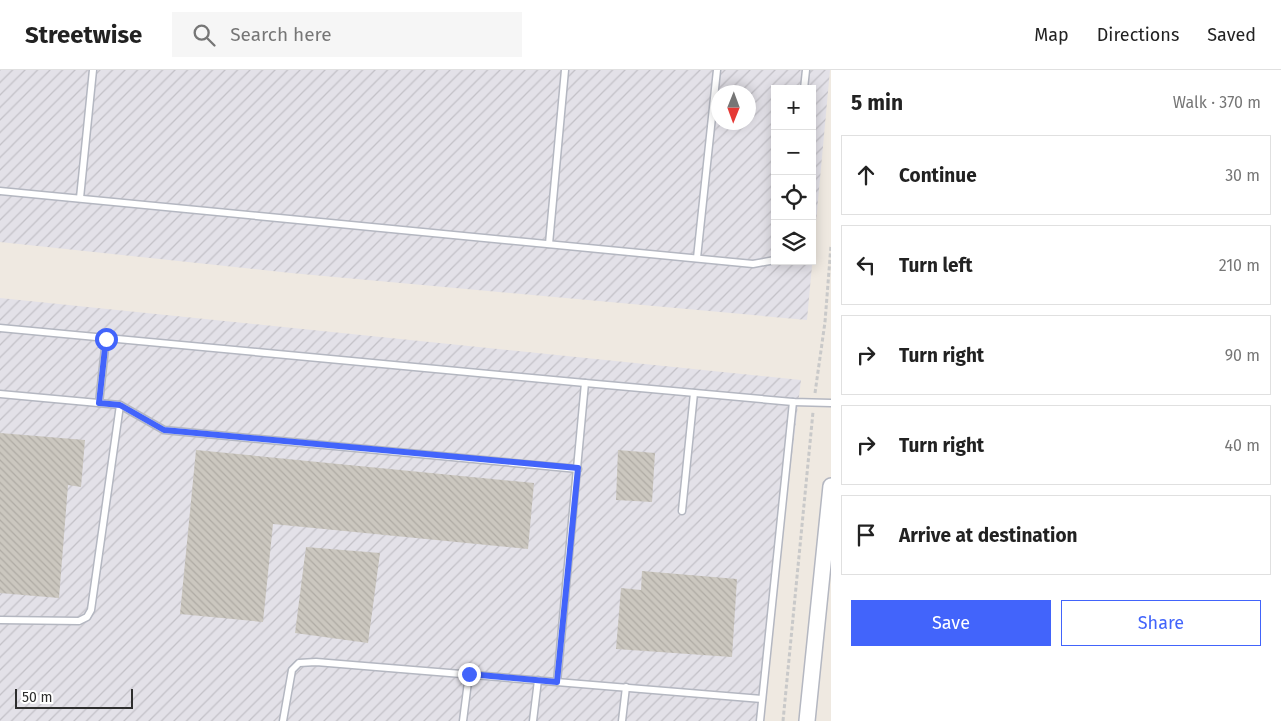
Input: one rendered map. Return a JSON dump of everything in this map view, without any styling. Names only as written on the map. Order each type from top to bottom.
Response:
[{"type":"street","points":[[807,721],[831,486]]},
{"type":"lane","points":[[80,198],[93,70]]},
{"type":"lane","points":[[549,244],[566,70]]},
{"type":"lane","points":[[697,258],[717,70]]},
{"type":"lane","points":[[804,85],[806,70]]},
{"type":"lane","points":[[0,191],[753,264],[771,261]]},
{"type":"lane","points":[[0,328],[694,393],[794,402],[831,403]]},
{"type":"lane","points":[[99,403],[106,339]]},
{"type":"lane","points":[[557,682],[585,383]]},
{"type":"lane","points":[[682,511],[694,393]]},
{"type":"lane","points":[[0,394],[120,405],[164,430],[578,468]]},
{"type":"lane","points":[[760,721],[794,402]]},
{"type":"lane","points":[[0,620],[79,621],[87,617],[91,610],[120,405]]},
{"type":"lane","points":[[283,721],[288,684],[292,670],[299,663],[316,662],[762,699]]},
{"type":"lane","points":[[463,721],[469,674]]},
{"type":"lane","points":[[533,721],[538,680]]},
{"type":"lane","points":[[622,721],[626,687]]},
{"type":"path","points":[[783,721],[814,402],[825,322],[831,245]]},
{"type":"shaded area","points":[[0,70],[830,70],[816,222],[816,85],[771,85],[771,265],[812,265],[807,320],[291,273],[0,242]]},
{"type":"shaded area","points":[[0,298],[801,380],[760,721],[0,721]]},
{"type":"building","points":[[0,433],[85,440],[81,487],[68,485],[59,598],[0,593]]},
{"type":"building","points":[[196,450],[534,483],[528,549],[273,524],[263,622],[180,614]]},
{"type":"building","points":[[618,450],[655,453],[652,502],[616,500]]},
{"type":"building","points":[[306,547],[380,553],[368,643],[295,633]]},
{"type":"building","points":[[642,571],[737,579],[732,657],[616,649],[621,588],[641,590]]},
{"type":"route","points":[[106,339],[99,403],[120,405],[164,430],[578,468],[557,682],[469,674]]}]
